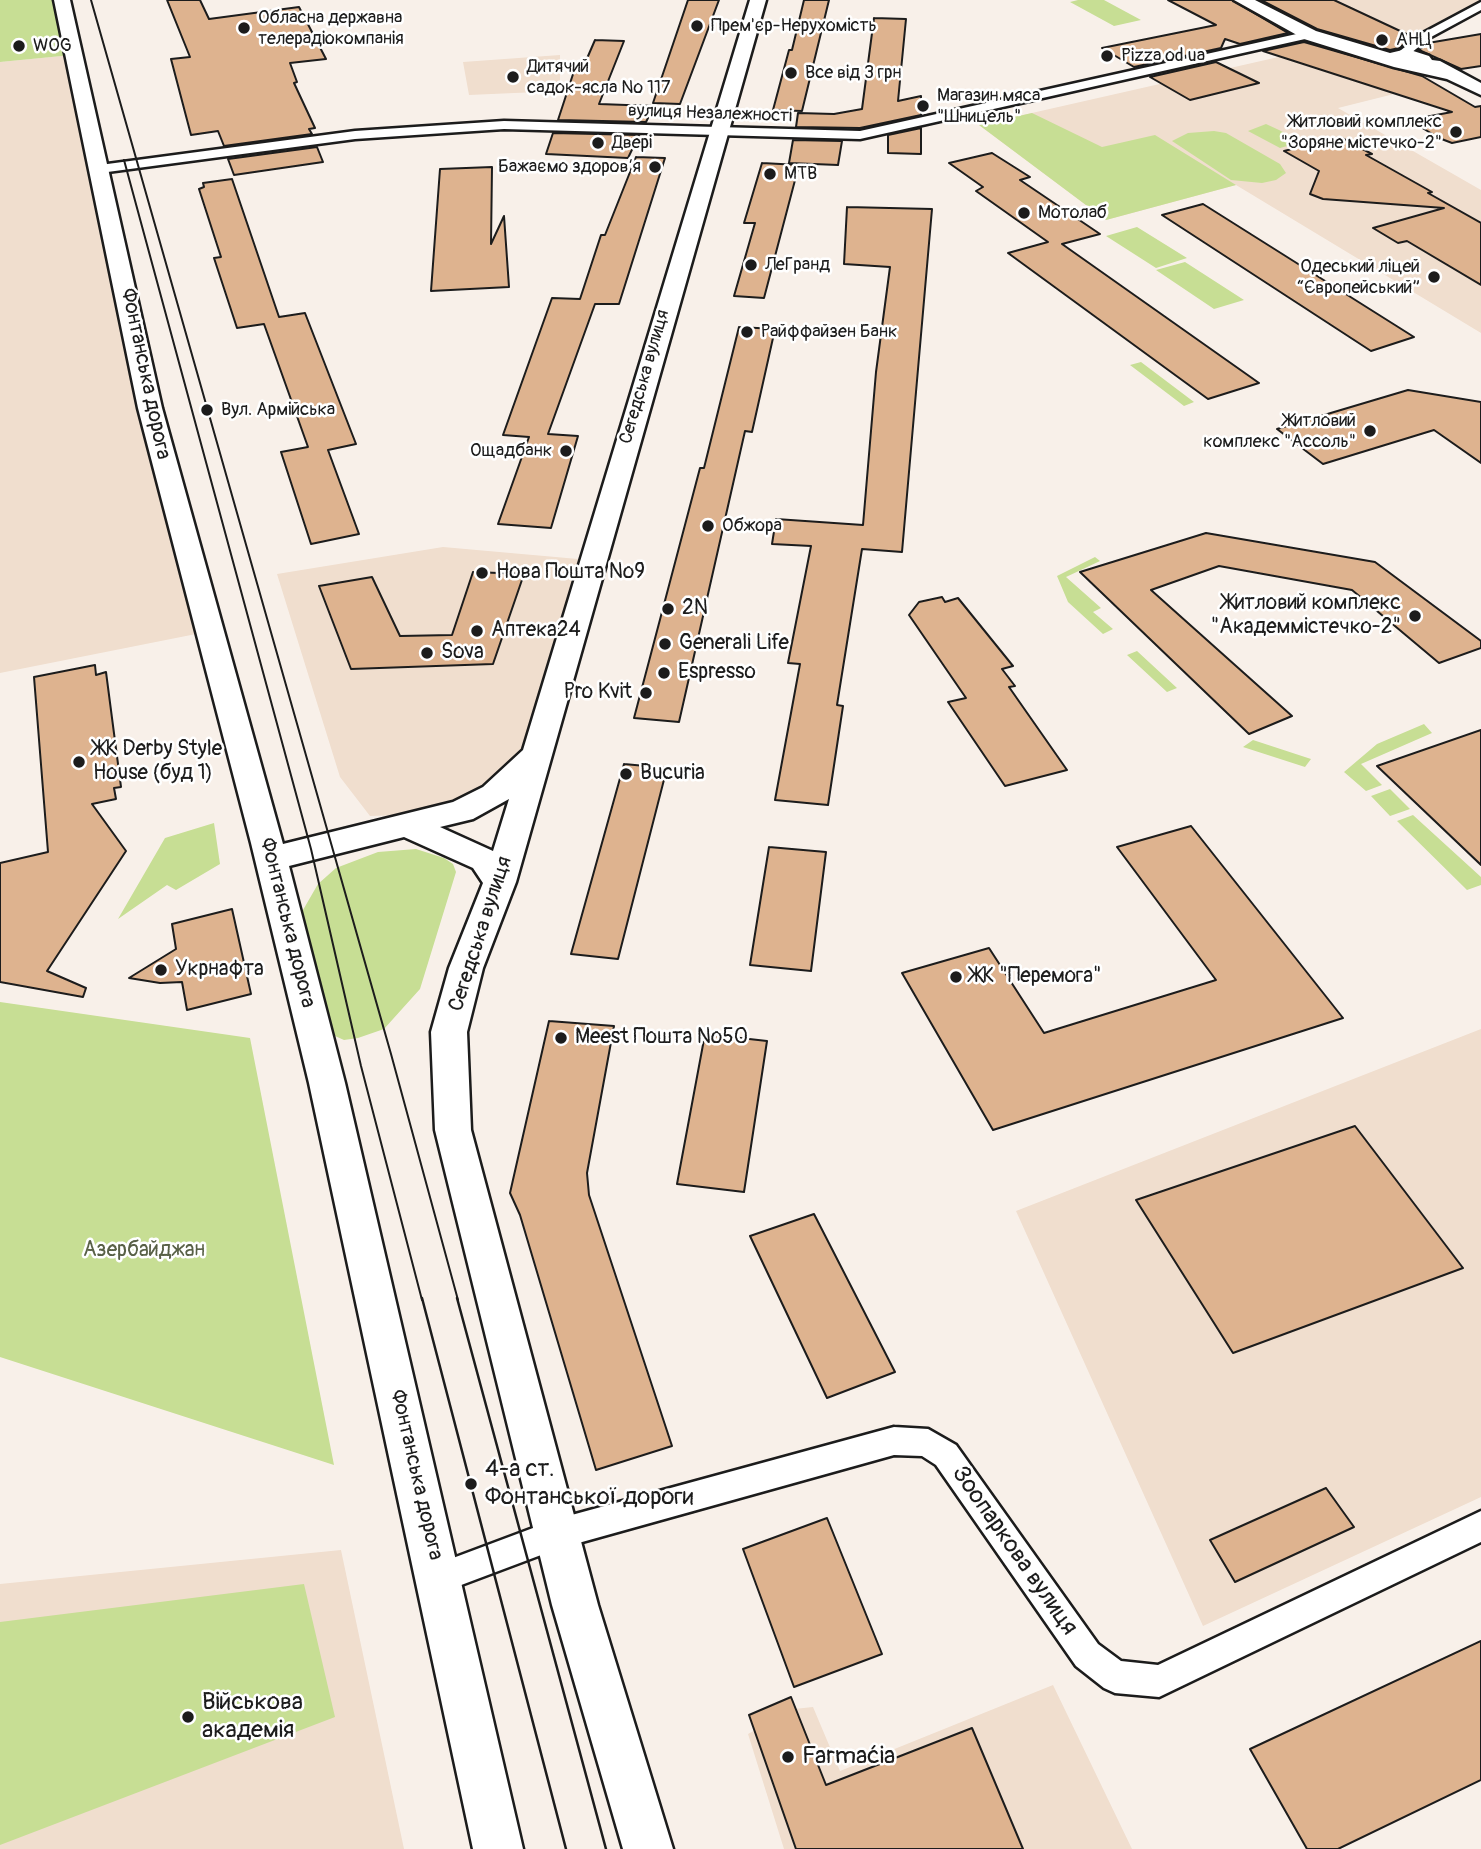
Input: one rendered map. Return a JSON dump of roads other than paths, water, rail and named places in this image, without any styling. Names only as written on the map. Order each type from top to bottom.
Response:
[{"type":"main road","name":"Фонтанська дорога","points":[[62,0],[150,408],[271,859],[327,1083],[440,1578],[459,1683],[498,1849]]},
{"type":"main road","name":"Сегедська вулиця","points":[[557,1534],[453,1130],[449,1031],[466,968],[500,882],[758,0]]},
{"type":"main road","points":[[1242,0],[1310,35],[1373,53],[1408,57],[1481,90]]},
{"type":"main road","points":[[271,859],[462,811],[494,795],[536,755]]},
{"type":"main road","points":[[406,825],[484,860],[500,882]]},
{"type":"main road","points":[[557,1534],[575,1605],[648,1849]]},
{"type":"street","points":[[1408,57],[1481,5]]},
{"type":"street","name":"вулиця Незалежності","points":[[100,169],[355,135],[504,125],[548,124],[717,133],[860,135],[1310,35]]},
{"type":"street","name":"Зоопаркова вулиця","points":[[440,1578],[557,1534],[894,1441],[928,1443],[946,1455],[1087,1655],[1115,1677],[1159,1681],[1481,1527]]},
{"type":"tram line","points":[[91,0],[391,1054],[458,1300]]},
{"type":"tram line","points":[[124,160],[311,849],[361,1066],[422,1300]]},
{"type":"tram line","points":[[422,1298],[566,1849]]},
{"type":"tram line","points":[[457,1298],[606,1849]]},
{"type":"place","name":"Прем'єр-Нерухомість","points":[[697,26]]},
{"type":"place","name":"Обласна державна телерадіокомпанія","points":[[244,28]]},
{"type":"place","name":"АНЦ","points":[[1382,40]]},
{"type":"place","name":"WOG","points":[[19,46]]},
{"type":"place","name":"Pizza od ua","points":[[1107,56]]},
{"type":"place","name":"Все від 3 грн","points":[[791,73]]},
{"type":"place","name":"Дитячий садок-ясла № 117","points":[[513,77]]},
{"type":"place","name":"Магазин мяса \"Шницель\"","points":[[923,106]]},
{"type":"place","name":"Житловий комплекс \"Зоряне містечко-2\"","points":[[1456,132]]},
{"type":"place","name":"Двері","points":[[598,143]]},
{"type":"place","name":"Бажаємо здоровʼя","points":[[655,167]]},
{"type":"place","name":"МТВ","points":[[770,174]]},
{"type":"place","name":"Мотолаб","points":[[1024,213]]},
{"type":"place","name":"ЛеГранд","points":[[751,265]]},
{"type":"place","name":"Одеський ліцей “Європейський”","points":[[1434,277]]},
{"type":"place","name":"Райффайзен Банк","points":[[747,332]]},
{"type":"place","name":"Вул. Армійська","points":[[207,410]]},
{"type":"place","name":"Житловий комплекс \"Ассоль\"","points":[[1370,431]]},
{"type":"place","name":"Ощадбанк","points":[[566,451]]},
{"type":"place","name":"Обжора","points":[[708,526]]},
{"type":"place","name":"Нова Пошта №9","points":[[482,573]]},
{"type":"place","name":"2N","points":[[668,609]]},
{"type":"place","name":"Житловий комплекс \"Академмістечко-2\"","points":[[1415,616]]},
{"type":"place","name":"Аптека24","points":[[477,631]]},
{"type":"place","name":"Generali Life","points":[[665,644]]},
{"type":"place","name":"Sova","points":[[427,653]]},
{"type":"place","name":"Espresso","points":[[664,673]]},
{"type":"place","name":"Pro Kvit","points":[[646,693]]},
{"type":"place","name":"ЖК Derby Style House (буд 1)","points":[[79,762]]},
{"type":"place","name":"Bucuria","points":[[626,774]]},
{"type":"place","name":"Укрнафта","points":[[161,970]]},
{"type":"place","name":"ЖК \"Перемога\"","points":[[956,977]]},
{"type":"place","name":"Meest Пошта №50","points":[[561,1038]]},
{"type":"place","name":"4-а ст. Фонтанської дороги","points":[[471,1484]]},
{"type":"place","name":"Військова академія","points":[[188,1717]]},
{"type":"place","name":"Farmaćia","points":[[788,1757]]},
{"type":"park label","name":"Азербайджан","points":[[144,1251]]}]
